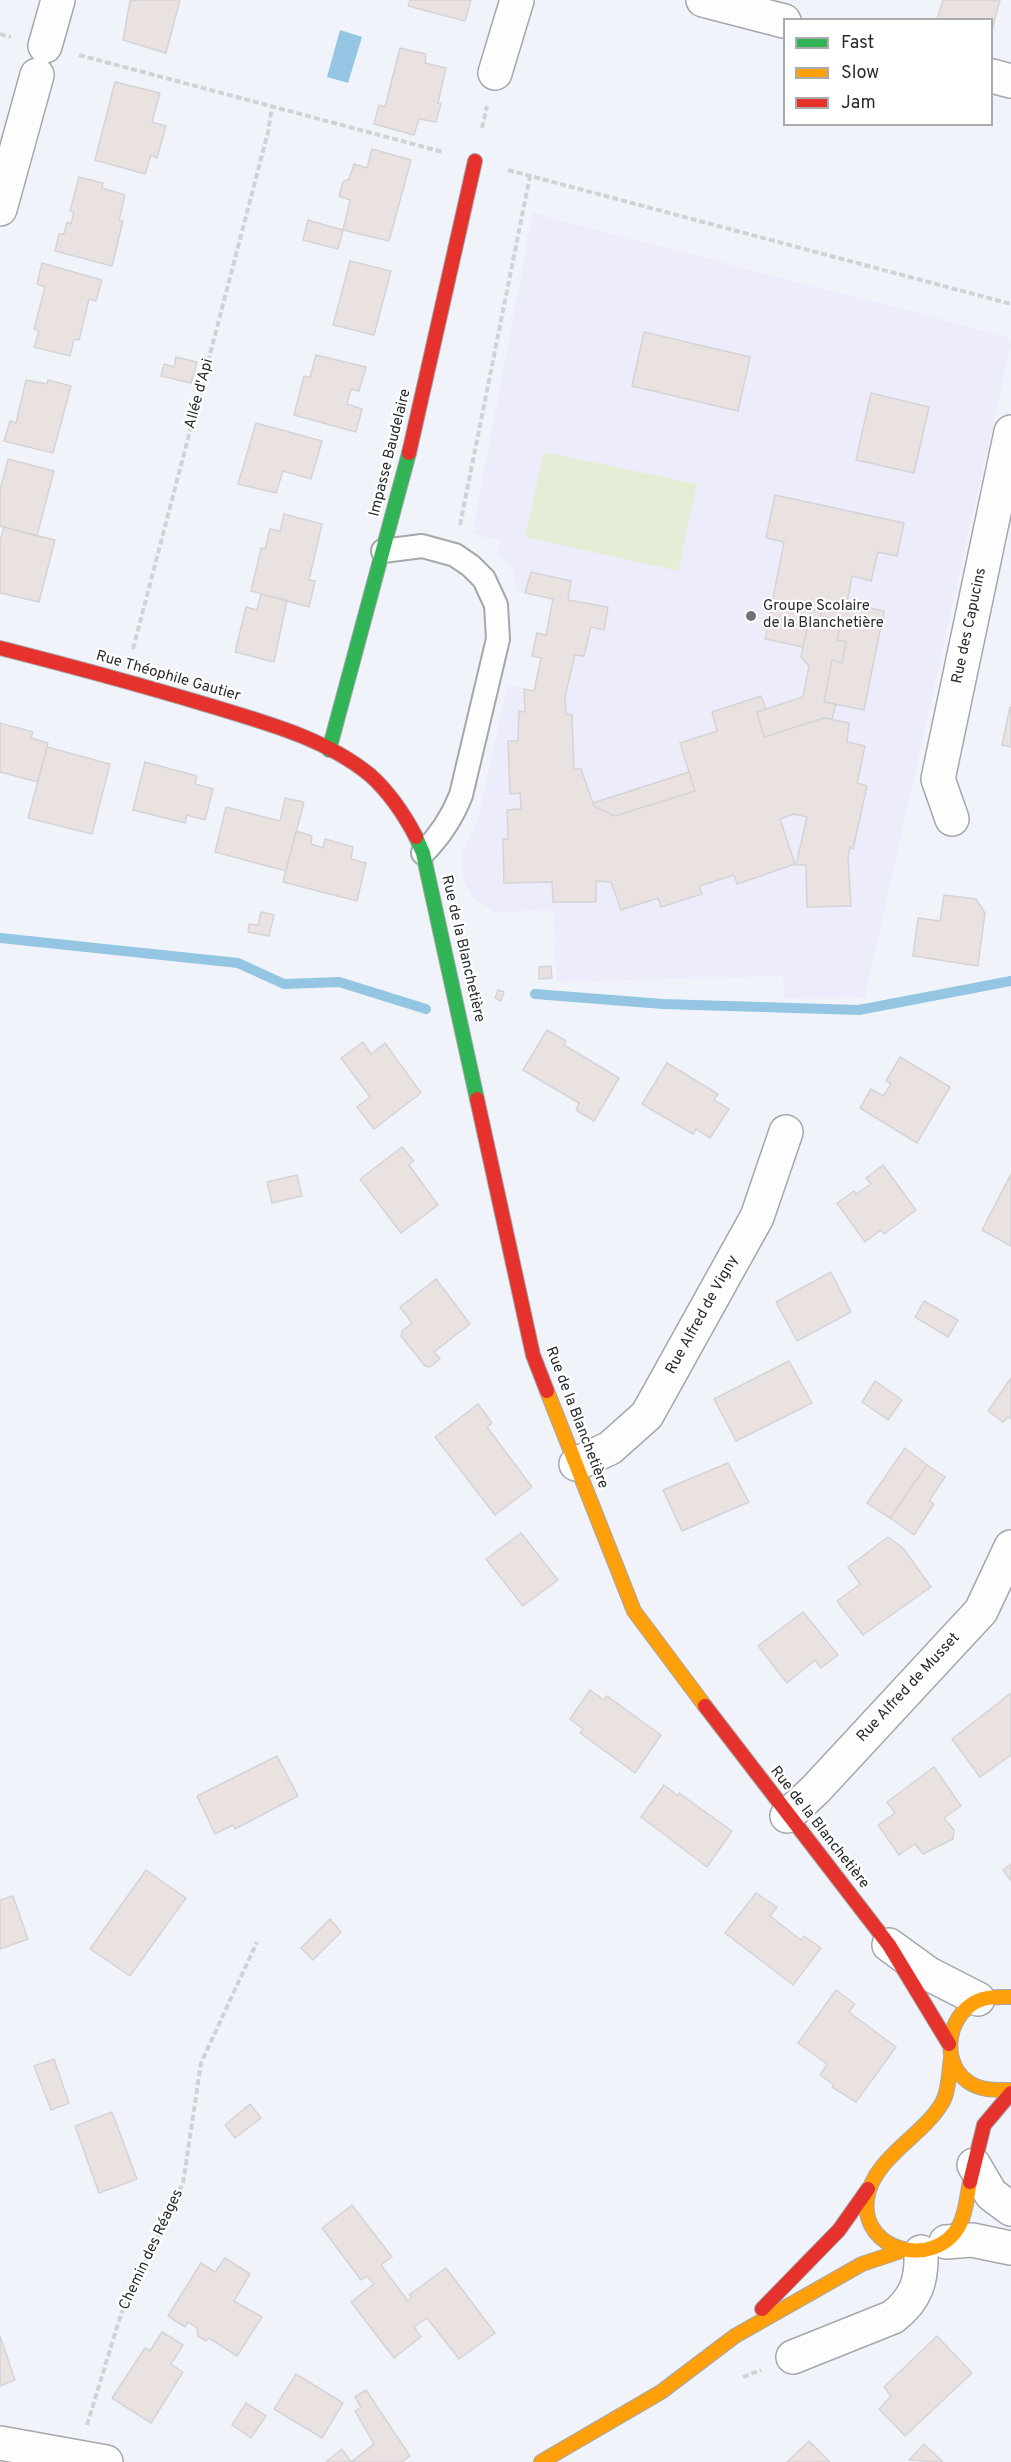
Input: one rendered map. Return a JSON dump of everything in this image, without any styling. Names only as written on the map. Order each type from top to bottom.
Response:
[{"type":"street","points":[[0,209],[58,0]]},
{"type":"street","points":[[495,73],[518,0]]},
{"type":"street","points":[[703,0],[783,21]]},
{"type":"street","points":[[993,76],[1011,81]]},
{"type":"street","name":"Impasse Baudelaire","points":[[327,749],[408,458],[475,161]]},
{"type":"street","name":"Rue des Capucins","points":[[952,819],[938,779],[1011,432]]},
{"type":"street","name":"Rue Théophile Gautier","points":[[0,648],[125,681],[264,722],[327,749]]},
{"type":"street","name":"Rue de la Blanchetière","points":[[327,749],[347,760],[386,791],[413,829],[423,853],[531,1345],[634,1611],[787,1816],[889,1945],[949,2044]]},
{"type":"street","name":"Rue Alfred de Vigny","points":[[576,1464],[610,1448],[647,1415],[757,1217],[786,1132]]},
{"type":"street","name":"Rue Alfred de Musset","points":[[787,1816],[815,1790],[981,1611],[1011,1547]]},
{"type":"street","points":[[889,1945],[929,1974],[978,1999]]},
{"type":"street","points":[[1011,1997],[995,1995],[978,1999],[962,2010],[952,2026],[949,2044],[951,2058],[944,2102],[872,2179],[868,2190],[866,2206],[870,2223],[877,2235],[922,2248],[959,2226],[984,2125],[1011,2091]]},
{"type":"street","points":[[951,2058],[958,2072],[969,2083],[990,2092],[1011,2091]]},
{"type":"street","points":[[974,2165],[991,2194],[1011,2209]]},
{"type":"street","points":[[735,2336],[839,2230],[868,2190]]},
{"type":"street","points":[[541,2462],[661,2392],[735,2336],[862,2264],[922,2248],[972,2240],[1011,2248]]},
{"type":"street","points":[[793,2357],[893,2317],[904,2309],[920,2284],[922,2248]]},
{"type":"street","points":[[0,2443],[91,2459]]},
{"type":"lane","points":[[383,551],[422,546],[455,555],[471,566],[490,590],[496,605],[498,639],[461,795],[453,817],[440,836],[423,853]]},
{"type":"path","points":[[475,161],[495,73]]},
{"type":"path","name":"Allée d'Api","points":[[125,681],[268,132],[272,106]]},
{"type":"path","points":[[455,555],[517,231],[530,176]]},
{"type":"path","name":"Chemin des Réages","points":[[91,2459],[121,2314],[183,2182],[201,2063],[257,1942]]},
{"type":"shaded area","name":"Groupe Scolaire de la Blanchetière","points":[[533,213],[1005,336],[1011,344],[865,997],[784,999],[783,976],[556,982],[554,910],[494,912],[473,898],[463,880],[462,854],[478,819],[507,685],[534,690],[541,658],[532,656],[537,633],[546,634],[553,600],[517,591],[512,566],[497,553],[500,541],[472,534]]},
{"type":"green space","points":[[544,452],[697,484],[678,571],[525,537]]},
{"type":"water","points":[[340,30],[362,37],[348,83],[327,77]]},
{"type":"building","points":[[180,0],[166,53],[123,40],[130,1]]},
{"type":"building","points":[[410,0],[471,0],[465,21],[408,6]]},
{"type":"building","points":[[943,0],[1000,0],[993,26],[993,18],[937,18]]},
{"type":"building","points":[[400,48],[426,54],[425,63],[446,68],[436,122],[419,119],[414,135],[374,124],[379,105],[385,107]]},
{"type":"building","points":[[115,82],[160,93],[152,122],[166,126],[157,158],[151,155],[145,174],[95,160]]},
{"type":"building","points":[[372,149],[411,160],[389,241],[343,230],[350,200],[339,196],[343,182],[349,179],[354,164],[367,168]]},
{"type":"building","points":[[79,177],[103,183],[102,188],[125,195],[119,220],[123,221],[112,266],[55,251],[59,234],[64,234],[67,222],[71,224],[74,212],[70,211]]},
{"type":"building","points":[[308,220],[343,230],[338,249],[303,240]]},
{"type":"building","points":[[350,261],[391,271],[374,335],[333,325]]},
{"type":"building","points":[[42,263],[102,280],[96,301],[89,299],[79,340],[74,339],[70,356],[34,347],[39,331],[34,329],[45,287],[37,284]]},
{"type":"building","points":[[644,332],[750,357],[738,411],[632,386]]},
{"type":"building","points":[[316,355],[366,367],[359,391],[351,389],[347,404],[362,409],[356,432],[294,415],[304,376],[310,377]]},
{"type":"building","points":[[176,357],[197,362],[191,383],[161,376],[164,364],[174,367]]},
{"type":"building","points":[[26,380],[47,384],[48,380],[71,386],[53,453],[4,441],[10,421],[16,423]]},
{"type":"building","points":[[871,393],[929,407],[914,473],[856,460]]},
{"type":"building","points":[[256,423],[322,441],[311,479],[283,471],[276,493],[238,484]]},
{"type":"building","points":[[8,459],[54,471],[37,536],[0,526],[0,490]]},
{"type":"building","points":[[775,495],[904,523],[897,556],[878,552],[871,581],[852,576],[847,603],[884,611],[864,710],[824,702],[832,660],[842,663],[846,642],[837,640],[841,621],[821,616],[821,612],[811,610],[803,647],[765,639],[784,542],[766,538]]},
{"type":"building","points":[[284,514],[322,524],[309,580],[315,581],[309,607],[251,591],[261,548],[265,549],[270,529],[280,531]]},
{"type":"building","points":[[4,527],[55,540],[39,602],[0,593],[0,541]]},
{"type":"building","points":[[531,572],[571,581],[568,600],[608,607],[604,630],[591,627],[584,656],[575,655],[565,696],[566,714],[572,715],[574,769],[581,769],[594,806],[615,816],[695,791],[680,743],[717,731],[712,712],[761,696],[766,709],[757,712],[764,737],[824,718],[849,723],[847,742],[865,746],[857,783],[867,786],[853,849],[850,847],[848,857],[851,906],[807,907],[806,865],[796,865],[807,817],[794,814],[780,819],[795,864],[737,884],[734,875],[699,886],[702,894],[661,907],[658,898],[621,910],[611,882],[596,881],[596,902],[553,902],[552,882],[504,883],[503,839],[508,839],[507,810],[521,809],[520,793],[510,794],[508,741],[518,741],[519,711],[525,712],[524,689],[534,691],[541,658],[532,656],[537,633],[546,635],[553,599],[525,593]]},
{"type":"building","points":[[261,594],[287,600],[274,662],[235,652],[246,607],[257,610]]},
{"type":"building","points":[[811,610],[821,612],[821,616],[841,621],[837,640],[846,642],[842,663],[832,660],[824,702],[836,704],[832,719],[824,718],[764,737],[757,712],[803,697],[809,666],[801,657]]},
{"type":"building","points":[[1011,708],[1011,747],[1002,745]]},
{"type":"building","points":[[0,723],[33,732],[31,738],[48,743],[38,782],[0,772]]},
{"type":"building","points":[[47,747],[110,764],[92,834],[28,818]]},
{"type":"building","points":[[145,762],[197,776],[195,784],[213,789],[205,820],[187,815],[185,823],[133,810]]},
{"type":"building","points":[[689,772],[695,791],[615,816],[594,806],[593,803]]},
{"type":"building","points":[[285,798],[304,802],[286,871],[215,852],[226,807],[280,821]]},
{"type":"building","points":[[296,831],[312,836],[311,844],[323,848],[325,839],[353,847],[351,859],[366,863],[357,901],[283,882]]},
{"type":"building","points":[[944,895],[976,899],[985,913],[978,966],[913,956],[918,918],[940,921]]},
{"type":"building","points":[[261,912],[274,915],[269,936],[248,932],[249,924],[258,925]]},
{"type":"building","points":[[551,966],[552,978],[539,979],[539,967]]},
{"type":"building","points":[[498,990],[504,992],[501,1001],[495,998]]},
{"type":"building","points":[[547,1030],[566,1041],[564,1045],[619,1078],[594,1121],[576,1110],[579,1103],[523,1070]]},
{"type":"building","points":[[363,1042],[371,1054],[385,1043],[421,1093],[374,1129],[357,1107],[370,1097],[341,1058]]},
{"type":"building","points":[[900,1057],[950,1087],[917,1143],[860,1108],[871,1089],[883,1096],[891,1084],[886,1081]]},
{"type":"building","points":[[667,1063],[718,1094],[714,1100],[729,1109],[710,1138],[696,1129],[693,1134],[642,1104]]},
{"type":"building","points":[[402,1147],[414,1161],[409,1165],[438,1205],[401,1233],[360,1179]]},
{"type":"building","points":[[883,1165],[916,1210],[884,1234],[881,1230],[865,1242],[837,1203],[854,1191],[856,1194],[871,1184],[866,1178]]},
{"type":"building","points":[[1011,1174],[1011,1246],[982,1230]]},
{"type":"building","points":[[297,1175],[302,1196],[272,1203],[267,1182]]},
{"type":"building","points":[[831,1272],[851,1312],[797,1341],[776,1302]]},
{"type":"building","points":[[436,1279],[470,1324],[434,1352],[440,1359],[430,1367],[425,1366],[401,1336],[402,1331],[412,1323],[400,1307]]},
{"type":"building","points":[[924,1301],[958,1320],[948,1337],[915,1317]]},
{"type":"building","points":[[789,1361],[812,1403],[736,1441],[714,1399]]},
{"type":"building","points":[[1011,1378],[1011,1419],[1008,1417],[1003,1422],[988,1411]]},
{"type":"building","points":[[875,1381],[902,1400],[888,1420],[862,1402]]},
{"type":"building","points":[[478,1404],[492,1423],[487,1427],[532,1487],[495,1515],[435,1437]]},
{"type":"building","points":[[905,1448],[927,1465],[890,1518],[867,1503]]},
{"type":"building","points":[[728,1463],[749,1502],[682,1531],[663,1490]]},
{"type":"building","points":[[927,1465],[945,1477],[929,1501],[934,1504],[914,1535],[890,1518]]},
{"type":"building","points":[[521,1533],[558,1580],[523,1606],[486,1559]]},
{"type":"building","points":[[888,1537],[903,1548],[931,1587],[863,1635],[837,1601],[860,1584],[848,1567]]},
{"type":"building","points":[[803,1612],[838,1655],[821,1668],[815,1660],[787,1683],[758,1646]]},
{"type":"building","points":[[590,1690],[604,1700],[607,1696],[661,1735],[635,1773],[580,1733],[583,1729],[570,1719]]},
{"type":"building","points":[[1011,1693],[1011,1755],[980,1777],[952,1739]]},
{"type":"building","points":[[277,1756],[298,1796],[235,1829],[233,1825],[215,1834],[197,1796]]},
{"type":"building","points":[[934,1767],[961,1806],[944,1818],[954,1830],[953,1839],[923,1854],[915,1844],[899,1855],[878,1825],[895,1813],[887,1802]]},
{"type":"building","points":[[664,1785],[732,1831],[707,1867],[641,1817]]},
{"type":"building","points":[[1011,1864],[1011,1881],[1003,1870]]},
{"type":"building","points":[[146,1870],[186,1898],[130,1976],[90,1949]]},
{"type":"building","points":[[756,1893],[777,1907],[770,1916],[801,1940],[804,1936],[821,1948],[793,1985],[725,1933]]},
{"type":"building","points":[[13,1896],[28,1939],[0,1949],[0,1900]]},
{"type":"building","points":[[330,1919],[341,1932],[313,1960],[301,1948]]},
{"type":"building","points":[[836,1990],[855,2004],[849,2012],[896,2047],[856,2102],[832,2087],[834,2085],[820,2075],[827,2064],[798,2043]]},
{"type":"building","points":[[54,2059],[69,2103],[51,2110],[34,2066]]},
{"type":"building","points":[[250,2104],[261,2118],[235,2138],[225,2125]]},
{"type":"building","points":[[112,2112],[137,2179],[99,2193],[75,2126]]},
{"type":"building","points":[[352,2205],[392,2257],[381,2265],[408,2301],[412,2297],[409,2295],[446,2268],[495,2333],[459,2359],[427,2318],[414,2327],[421,2337],[394,2358],[351,2302],[374,2284],[367,2276],[361,2280],[322,2228]]},
{"type":"building","points":[[225,2258],[250,2274],[234,2301],[262,2317],[237,2356],[209,2338],[206,2341],[198,2336],[197,2328],[188,2322],[185,2327],[168,2316],[201,2263],[215,2272]]},
{"type":"building","points":[[162,2332],[183,2345],[171,2364],[183,2372],[151,2423],[112,2398],[145,2348],[150,2351]]},
{"type":"building","points":[[0,2336],[15,2380],[0,2386]]},
{"type":"building","points":[[937,2336],[972,2373],[905,2436],[879,2409],[891,2396],[884,2387]]},
{"type":"building","points":[[296,2374],[343,2403],[322,2438],[274,2409]]},
{"type":"building","points":[[366,2390],[410,2456],[402,2462],[351,2462],[374,2444],[355,2411],[361,2407],[355,2397]]},
{"type":"building","points":[[246,2403],[266,2416],[251,2438],[232,2425]]},
{"type":"building","points":[[809,2441],[830,2462],[787,2462]]},
{"type":"building","points":[[924,2444],[943,2462],[909,2460]]},
{"type":"building","points":[[342,2449],[351,2462],[326,2462]]},
{"type":"waterway","points":[[0,938],[238,963],[284,984],[339,982],[426,1009]]},
{"type":"waterway","points":[[535,994],[663,1004],[859,1010],[1011,981]]},
{"type":"traffic: fast","points":[[329,750],[409,453]]},
{"type":"traffic: fast","points":[[416,837],[423,853],[477,1099]]},
{"type":"traffic: slow","points":[[547,1391],[634,1611],[705,1706]]},
{"type":"traffic: slow","points":[[1011,1997],[986,1998],[971,2004],[955,2024],[950,2048],[952,2060],[958,2072],[967,2081],[982,2088],[1011,2090]]},
{"type":"traffic: slow","points":[[951,2058],[942,2103],[923,2127],[878,2171],[867,2199],[868,2217],[875,2231],[886,2242],[917,2251],[933,2248],[948,2240],[959,2226],[965,2210],[970,2182]]},
{"type":"traffic: slow","points":[[541,2462],[661,2392],[735,2336],[862,2264],[901,2251]]},
{"type":"traffic: jam","points":[[409,453],[475,161]]},
{"type":"traffic: jam","points":[[0,648],[211,706],[314,741],[353,762],[370,775],[396,804],[416,837]]},
{"type":"traffic: jam","points":[[477,1099],[533,1355],[547,1391]]},
{"type":"traffic: jam","points":[[705,1706],[889,1945],[949,2044]]},
{"type":"traffic: jam","points":[[970,2182],[984,2125],[1011,2093]]},
{"type":"traffic: jam","points":[[762,2309],[839,2230],[868,2189]]},
{"type":"place","name":"Groupe Scolaire de la Blanchetière","points":[[751,616]]}]
